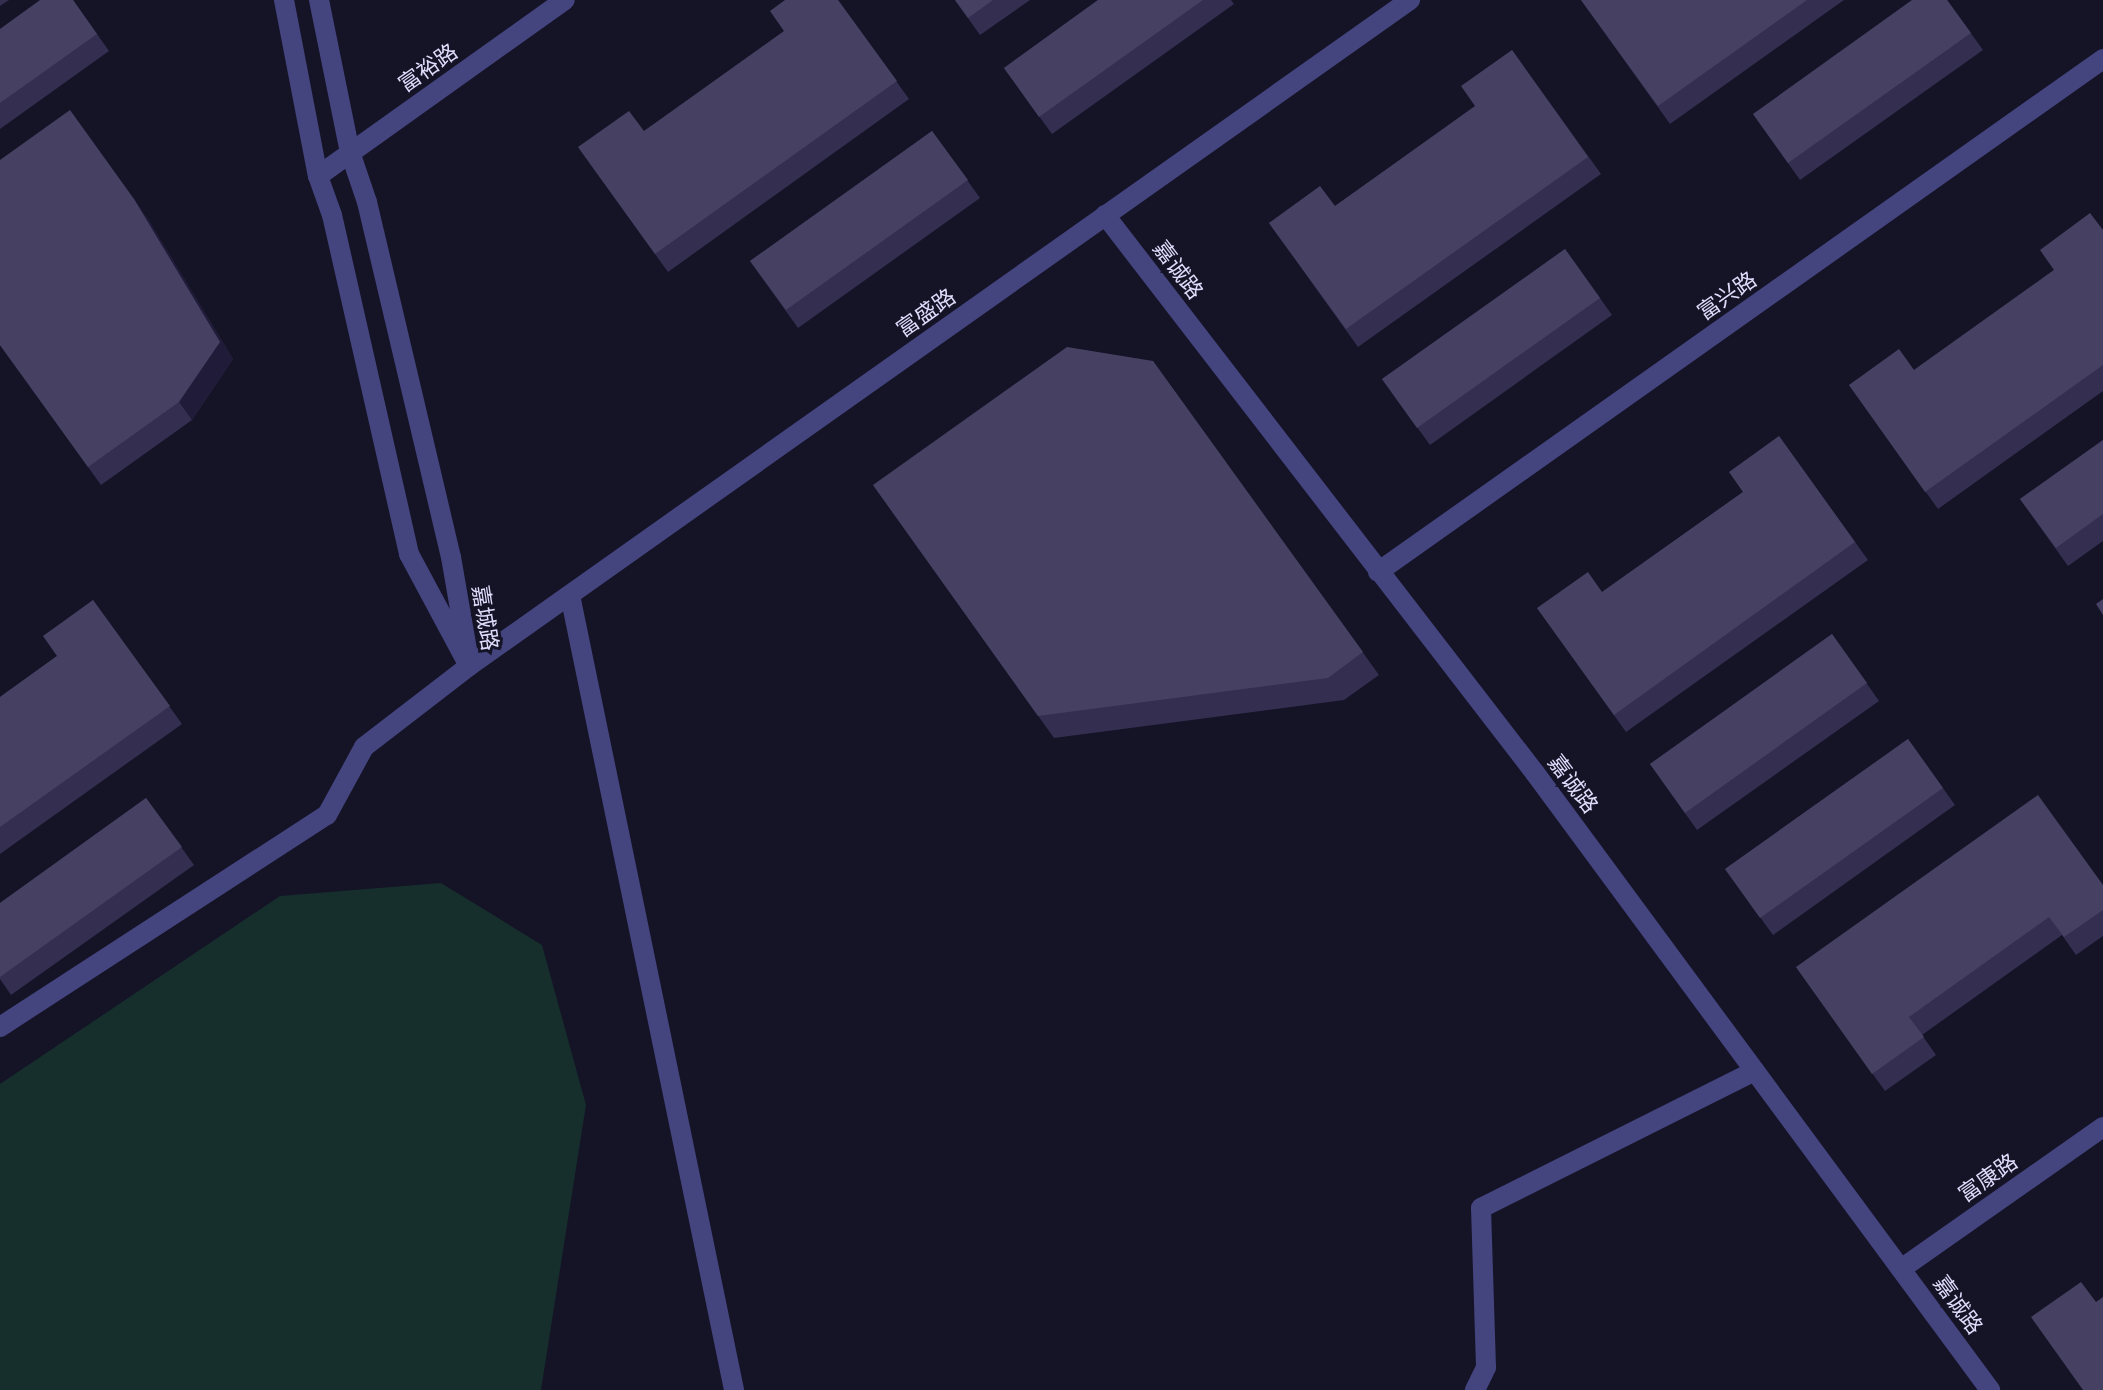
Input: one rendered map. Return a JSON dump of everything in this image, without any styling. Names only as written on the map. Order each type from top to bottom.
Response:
[{"type":"street","name":"嘉城路","points":[[284,0],[318,176],[332,215],[409,554],[469,666]]},
{"type":"street","name":"嘉城路","points":[[319,0],[350,152],[367,202],[447,541],[469,666]]},
{"type":"street","name":"富裕路","points":[[318,176],[565,0]]},
{"type":"street","name":"富盛路","points":[[0,1027],[327,815],[364,747],[469,666],[1410,0]]},
{"type":"street","name":"富兴路","points":[[1378,572],[2103,59]]},
{"type":"street","name":"嘉诚路","points":[[1105,215],[1535,773],[1990,1390]]},
{"type":"street","points":[[570,595],[734,1390]]},
{"type":"street","points":[[1475,1390],[1486,1367],[1481,1208],[1755,1071]]},
{"type":"street","name":"富康路","points":[[1901,1269],[2103,1127]]},
{"type":"green space","points":[[441,883],[542,945],[586,1105],[541,1390],[0,1390],[0,1084],[280,896]]},
{"type":"building","points":[[40,0],[73,0],[97,34],[0,103],[0,29]]},
{"type":"building","points":[[785,0],[838,0],[897,81],[655,254],[578,147],[629,111],[644,131],[784,31],[770,11]]},
{"type":"building","points":[[955,0],[993,0],[968,18]]},
{"type":"building","points":[[1098,0],[1203,0],[1039,117],[1004,68]]},
{"type":"building","points":[[1581,0],[1807,0],[1658,106]]},
{"type":"building","points":[[1912,0],[1947,0],[1971,33],[1788,163],[1753,114]]},
{"type":"building","points":[[1512,50],[1588,157],[1346,329],[1269,223],[1320,186],[1335,206],[1475,106],[1461,86]]},
{"type":"building","points":[[70,110],[134,199],[220,342],[179,402],[88,467],[0,345],[0,160]]},
{"type":"building","points":[[932,131],[968,180],[786,310],[750,261]]},
{"type":"building","points":[[2090,213],[2103,230],[2103,365],[1925,492],[1849,385],[1899,349],[1914,370],[2054,270],[2040,250]]},
{"type":"building","points":[[1565,249],[1600,298],[1417,428],[1382,379]]},
{"type":"building","points":[[1067,347],[1153,361],[1363,652],[1328,678],[1038,716],[873,485]]},
{"type":"building","points":[[1779,436],[1855,542],[1614,715],[1537,608],[1588,572],[1602,592],[1743,492],[1729,472]]},
{"type":"building","points":[[2103,440],[2103,514],[2056,548],[2020,499]]},
{"type":"building","points":[[2103,599],[2103,615],[2096,604]]},
{"type":"building","points":[[93,600],[170,706],[0,827],[0,697],[57,656],[43,636]]},
{"type":"building","points":[[1832,634],[1867,683],[1685,813],[1650,764]]},
{"type":"building","points":[[1908,739],[1943,788],[1760,918],[1725,869]]},
{"type":"building","points":[[2038,795],[2103,885],[2103,910],[2064,937],[2049,917],[1909,1017],[1924,1037],[1872,1074],[1796,967]]},
{"type":"building","points":[[146,798],[182,847],[0,977],[0,903]]},
{"type":"building","points":[[2081,1282],[2096,1302],[2103,1297],[2103,1390],[2083,1390],[2031,1317]]}]
